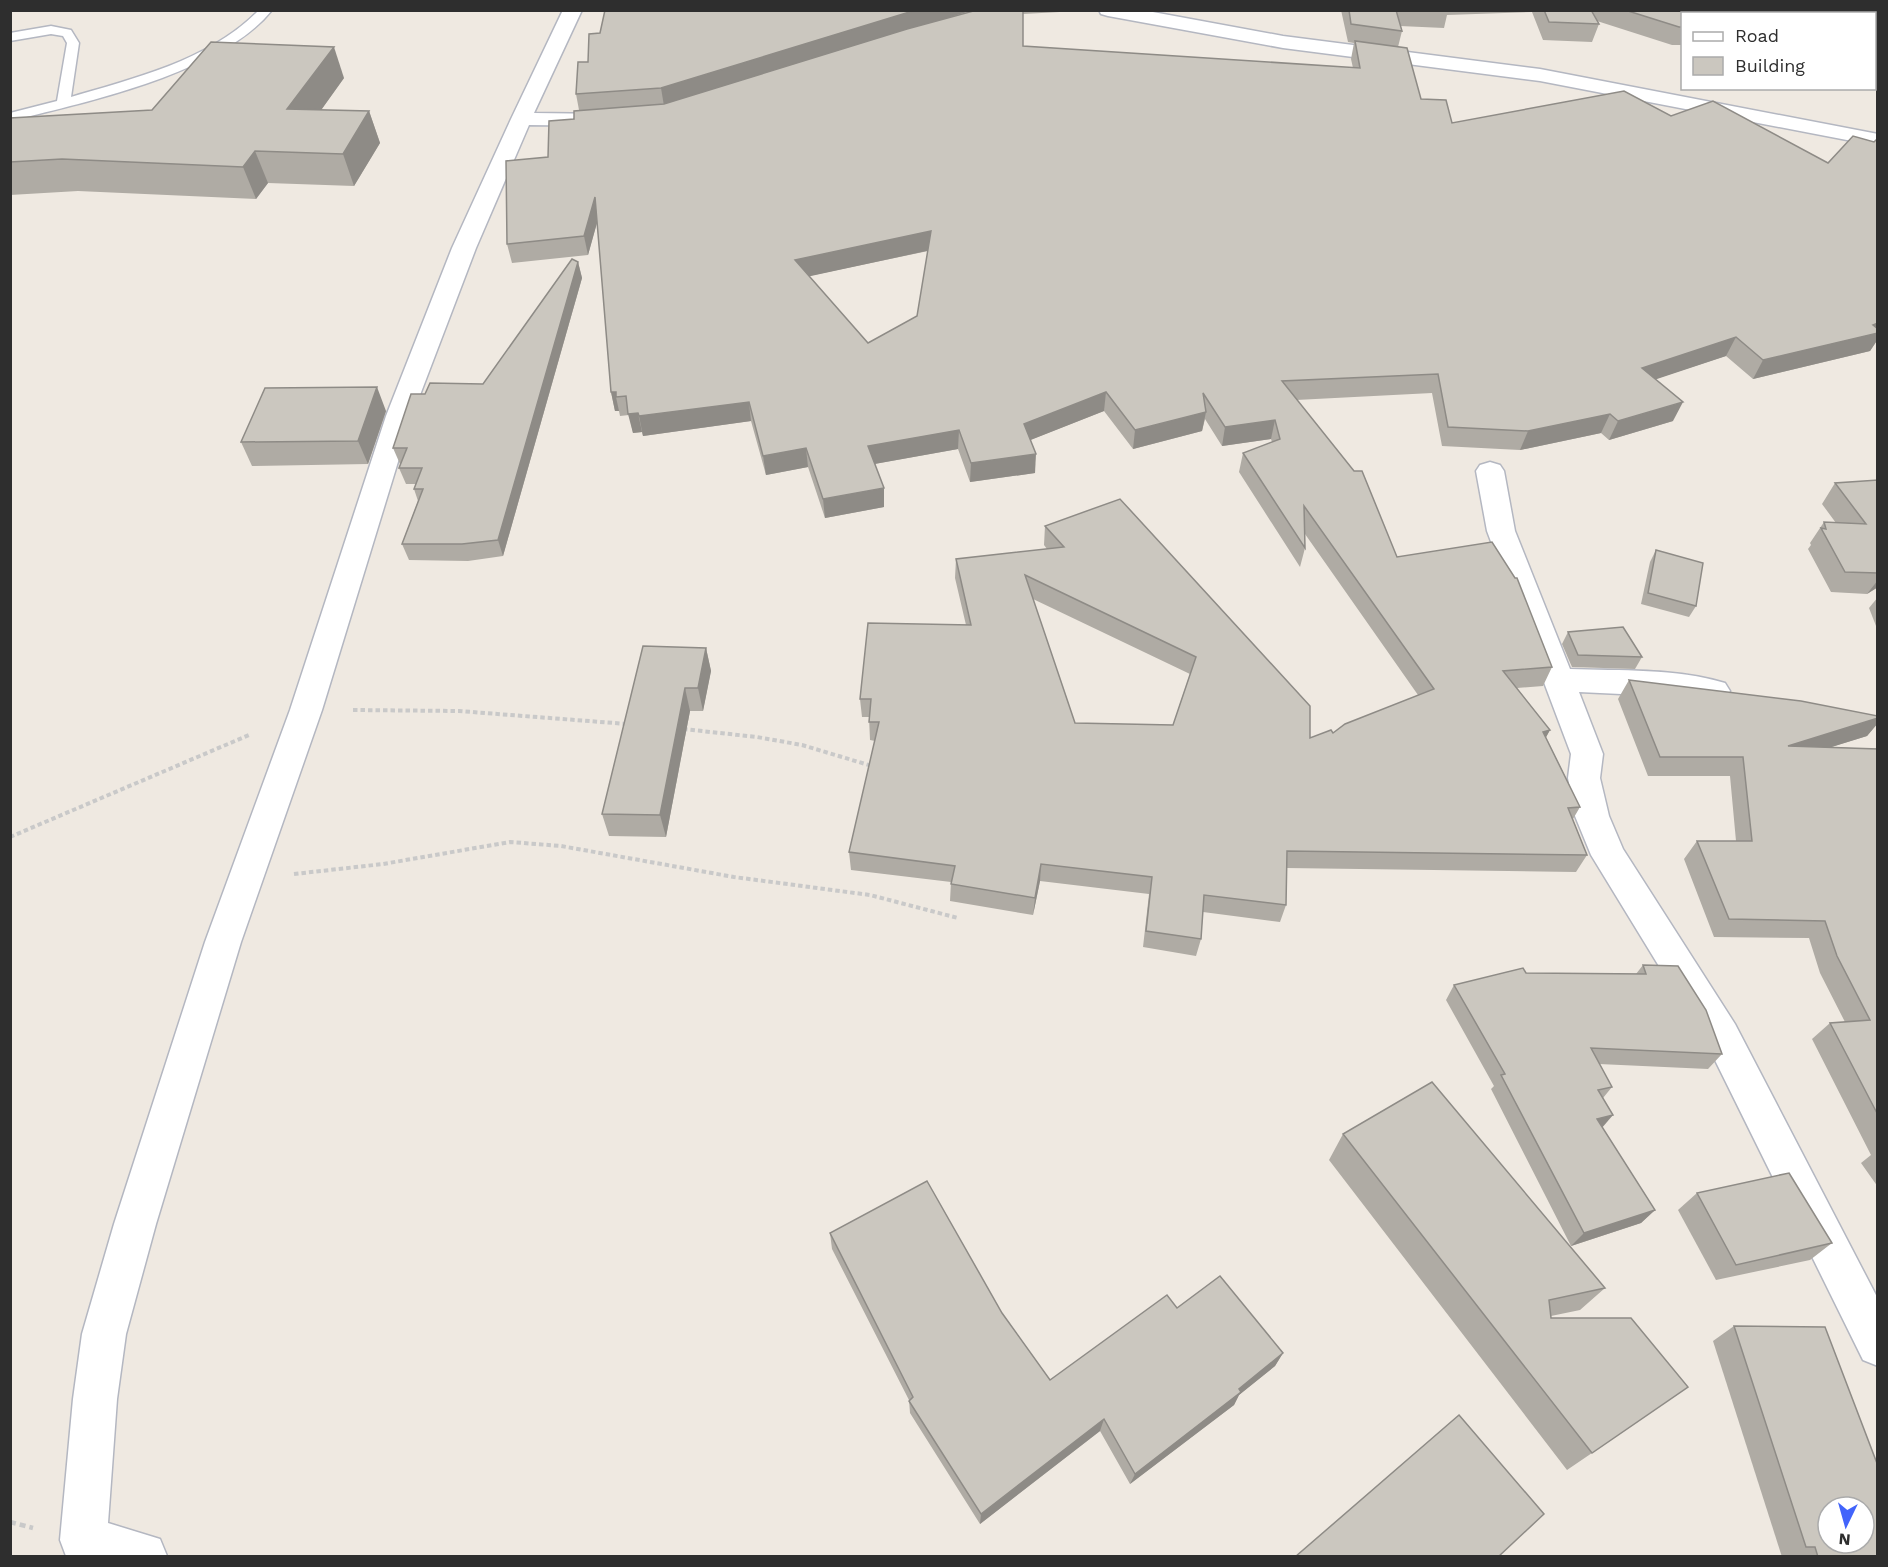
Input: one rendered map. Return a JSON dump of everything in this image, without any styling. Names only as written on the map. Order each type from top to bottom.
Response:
[{"type":"street","points":[[143,1557],[83,1548],[95,1400],[104,1334],[135,1224],[223,942],[306,710],[399,416],[464,248],[521,119],[573,10]]},
{"type":"street","points":[[1108,10],[1283,42],[1540,75],[1878,140]]},
{"type":"street","points":[[521,119],[594,121],[630,118]]},
{"type":"street","points":[[1490,471],[1501,531],[1587,753],[1584,778],[1592,816],[1608,855],[1722,1036],[1867,1301],[1878,1345]]},
{"type":"street","points":[[1560,680],[1663,684],[1747,697]]},
{"type":"lane","points":[[10,117],[63,104],[197,59],[233,39],[261,18],[266,10]]},
{"type":"lane","points":[[10,37],[51,30],[67,33],[73,43],[63,104]]},
{"type":"path","points":[[10,837],[306,710],[459,711],[631,725]]},
{"type":"path","points":[[672,728],[758,737],[802,745],[881,768]]},
{"type":"path","points":[[245,880],[383,864],[510,842],[561,846],[713,874],[870,895],[958,918]]},
{"type":"building","points":[[605,10],[916,10],[661,88],[576,94],[578,62],[588,62],[589,34],[600,33]]},
{"type":"building","points":[[977,10],[1023,10],[1023,46],[1360,68],[1355,41],[1407,48],[1421,99],[1446,100],[1452,123],[1624,91],[1671,116],[1713,101],[1828,163],[1853,136],[1874,142],[1878,138],[1878,323],[1873,325],[1878,329],[1878,333],[1763,360],[1736,337],[1642,368],[1683,402],[1618,421],[1610,414],[1528,431],[1448,427],[1438,374],[1282,381],[1354,471],[1362,471],[1397,557],[1492,542],[1517,578],[1552,667],[1503,671],[1550,730],[1543,732],[1580,807],[1568,808],[1587,855],[1287,851],[1286,905],[1204,895],[1201,939],[1146,931],[1152,877],[1041,864],[1035,898],[951,884],[955,866],[849,852],[879,722],[869,722],[871,699],[860,699],[868,623],[971,625],[956,559],[1064,547],[1045,526],[1120,499],[1310,706],[1310,738],[1331,730],[1333,733],[1345,724],[1434,689],[1304,506],[1305,548],[1243,453],[1280,439],[1275,420],[1225,427],[1203,393],[1206,412],[1135,430],[1106,392],[1024,424],[1036,454],[971,463],[959,430],[868,446],[884,488],[823,499],[806,448],[763,456],[749,402],[639,416],[638,413],[628,414],[626,396],[616,397],[616,392],[611,392],[595,197],[584,236],[507,244],[506,161],[548,157],[549,121],[574,119],[574,111],[664,104],[907,29]],"holes":[[[931,231],[917,316],[868,343],[795,260]],[[1025,575],[1196,657],[1173,725],[1075,723]]]},
{"type":"building","points":[[1349,10],[1396,10],[1402,31],[1351,24]]},
{"type":"building","points":[[1544,10],[1591,10],[1599,24],[1549,22]]},
{"type":"building","points":[[1625,10],[1761,10],[1760,12],[1681,12],[1681,27]]},
{"type":"building","points":[[211,42],[334,47],[287,109],[369,111],[343,154],[255,151],[243,167],[62,159],[10,162],[10,118],[152,110]]},
{"type":"building","points":[[572,259],[578,262],[498,540],[462,544],[402,544],[423,489],[414,489],[422,468],[399,468],[407,448],[393,448],[411,394],[425,394],[430,383],[483,384]]},
{"type":"building","points":[[377,387],[358,441],[241,442],[265,388]]},
{"type":"building","points":[[1878,480],[1878,573],[1845,572],[1821,528],[1826,529],[1824,522],[1866,524],[1835,483]]},
{"type":"building","points":[[1656,550],[1703,563],[1696,606],[1648,593]]},
{"type":"building","points":[[1623,627],[1642,657],[1578,655],[1568,632]]},
{"type":"building","points":[[643,646],[706,648],[698,688],[685,688],[660,815],[602,814]]},
{"type":"building","points":[[1629,680],[1801,701],[1878,716],[1878,718],[1788,746],[1878,749],[1878,1115],[1830,1023],[1870,1020],[1837,956],[1825,921],[1729,919],[1697,841],[1752,841],[1743,757],[1660,757]]},
{"type":"building","points":[[1643,965],[1678,966],[1706,1010],[1722,1054],[1591,1048],[1612,1087],[1598,1090],[1613,1115],[1597,1119],[1655,1210],[1584,1233],[1501,1075],[1505,1074],[1454,985],[1523,968],[1526,973],[1646,974]]},
{"type":"building","points":[[1432,1082],[1605,1288],[1549,1300],[1551,1318],[1631,1318],[1688,1387],[1592,1453],[1343,1134]]},
{"type":"building","points":[[1789,1173],[1832,1243],[1736,1265],[1697,1193]]},
{"type":"building","points":[[927,1181],[1002,1313],[1050,1380],[1167,1295],[1177,1308],[1220,1276],[1283,1353],[1239,1389],[1241,1392],[1135,1474],[1104,1419],[981,1514],[909,1401],[913,1397],[830,1233]]},
{"type":"building","points":[[1734,1326],[1825,1327],[1878,1466],[1878,1557],[1818,1557],[1817,1555],[1876,1555],[1876,1495],[1816,1495],[1816,1550],[1815,1547],[1806,1547]]},
{"type":"building","points":[[1459,1415],[1544,1514],[1498,1557],[1295,1557]]}]
